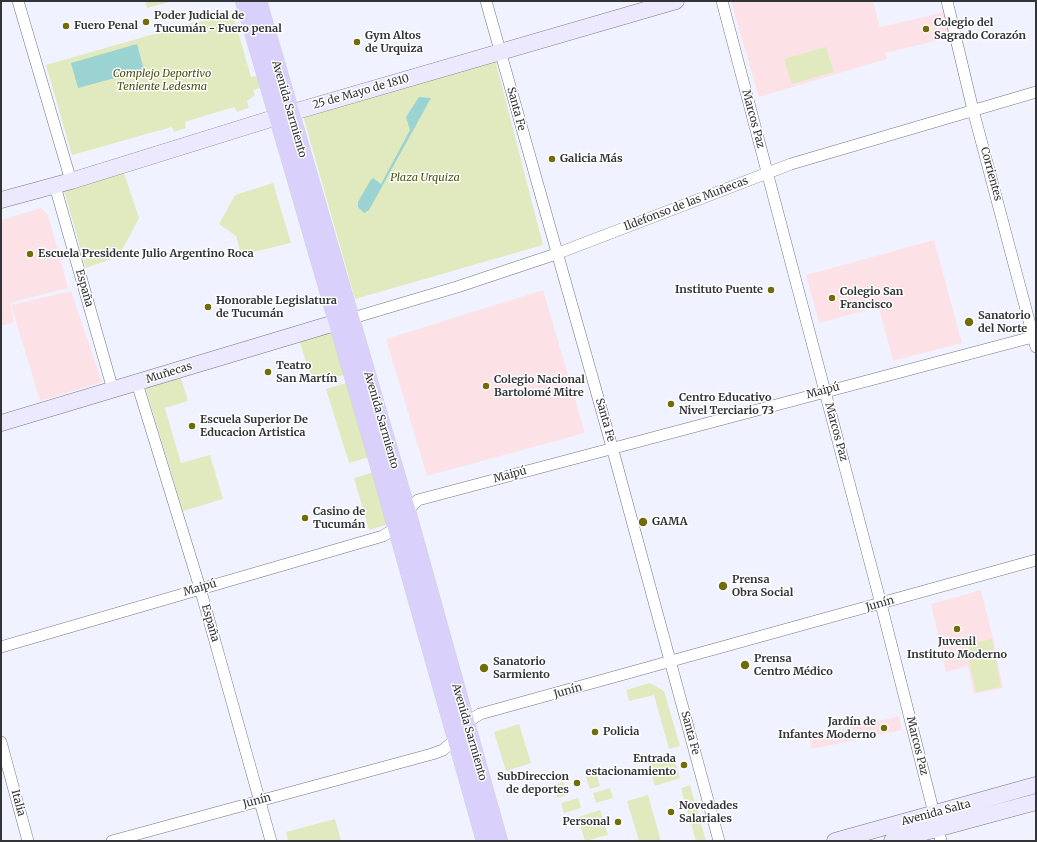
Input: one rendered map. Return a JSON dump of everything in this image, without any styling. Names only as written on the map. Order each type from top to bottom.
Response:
[{"type":"main road","name":"Avenida Sarmiento","points":[[244,1],[284,115],[344,320],[397,526],[485,841]]},
{"type":"main road","name":"Avenida Sarmiento","points":[[258,1],[284,115]]},
{"type":"main road","name":"Avenida Sarmiento","points":[[344,320],[407,511],[499,841]]},
{"type":"street","points":[[18,1],[71,181]]},
{"type":"street","name":"Santa Fe","points":[[486,1],[556,254],[612,447],[669,662],[719,841]]},
{"type":"street","name":"25 de Mayo de 1810","points":[[1,200],[55,186],[284,115],[676,1]]},
{"type":"street","name":"Marcos Paz","points":[[722,1],[826,390],[937,828]]},
{"type":"street","name":"Corrientes","points":[[947,1],[974,110],[1035,340]]},
{"type":"street","name":"Ildefonso de las Muñecas","points":[[344,320],[457,287],[556,254],[767,172],[1036,92]]},
{"type":"street","name":"España","points":[[55,186],[113,390]]},
{"type":"street","name":"Muñecas","points":[[1,423],[344,320]]},
{"type":"street","name":"Maipú","points":[[1,646],[383,536],[397,526],[407,511],[418,500],[826,390],[1035,340]]},
{"type":"street","name":"España","points":[[137,383],[200,588],[271,841]]},
{"type":"street","name":"Junín","points":[[112,841],[148,836],[260,800],[432,754],[443,750],[457,738],[466,723],[480,714],[1036,560]]},
{"type":"street","name":"Italia","points":[[1,742],[28,841]]},
{"type":"street","name":"Avenida Salta","points":[[835,841],[937,828],[1036,786]]},
{"type":"street","name":"Avenida Salta","points":[[892,841],[1036,802]]},
{"type":"shaded area","points":[[731,1],[873,1],[880,27],[945,12],[952,37],[885,53],[887,59],[759,97]]},
{"type":"shaded area","points":[[137,44],[144,70],[78,88],[71,63]]},
{"type":"shaded area","points":[[419,97],[431,98],[369,210],[364,213],[358,207],[358,202],[373,178],[381,184],[410,130],[406,117]]},
{"type":"shaded area","name":"Escuela Presidente Julio Argentino Roca","points":[[41,208],[48,215],[68,288],[10,303],[14,322],[1,326],[1,220]]},
{"type":"shaded area","points":[[934,240],[962,343],[893,361],[879,307],[819,323],[806,275]]},
{"type":"shaded area","name":"Colegio Nacional Bartolomé Mitre","points":[[543,290],[585,433],[427,476],[386,339]]},
{"type":"shaded area","points":[[71,291],[102,382],[40,401],[11,305]]},
{"type":"shaded area","points":[[981,590],[1003,688],[974,694],[968,666],[946,672],[931,604]]},
{"type":"shaded area","points":[[899,716],[902,730],[812,749],[809,736]]},
{"type":"green space","points":[[145,1],[173,1],[147,8]]},
{"type":"green space","name":"Complejo Deportivo Teniente Ledesma","points":[[233,14],[251,77],[257,76],[260,88],[253,90],[255,95],[247,101],[249,108],[237,112],[234,107],[185,122],[186,128],[174,132],[172,127],[72,155],[46,65],[196,22]]},
{"type":"green space","points":[[826,47],[834,72],[792,84],[784,59]]},
{"type":"green space","name":"Plaza Urquiza","points":[[495,59],[543,245],[355,299],[302,112]]},
{"type":"green space","points":[[124,173],[139,218],[119,256],[86,268],[64,190]]},
{"type":"green space","points":[[273,183],[291,243],[241,255],[236,236],[219,224],[235,195]]},
{"type":"green space","points":[[338,322],[349,374],[312,382],[299,339]]},
{"type":"green space","points":[[180,375],[188,401],[165,408],[181,463],[210,455],[223,499],[183,511],[145,386]]},
{"type":"green space","points":[[346,383],[369,457],[349,463],[326,389]]},
{"type":"green space","points":[[374,472],[389,524],[369,530],[354,478]]},
{"type":"green space","points":[[992,639],[1001,687],[976,692],[966,648],[970,647],[969,644]]},
{"type":"green space","points":[[650,683],[664,691],[680,746],[669,749],[654,695],[629,701],[626,690]]},
{"type":"green space","points":[[519,724],[531,763],[506,771],[494,732]]},
{"type":"green space","points":[[673,755],[680,778],[655,786],[648,763]]},
{"type":"green space","points":[[596,773],[600,786],[590,789],[586,776]]},
{"type":"green space","points":[[563,782],[567,795],[557,798],[554,785]]},
{"type":"green space","points":[[690,785],[706,841],[696,841],[681,788]]},
{"type":"green space","points":[[610,788],[613,798],[596,803],[593,793]]},
{"type":"green space","points":[[648,795],[661,841],[639,841],[627,801]]},
{"type":"green space","points":[[578,798],[581,808],[564,813],[561,803]]},
{"type":"green space","points":[[600,810],[608,835],[585,841],[578,817]]},
{"type":"green space","points":[[335,819],[341,841],[288,841],[286,832]]},
{"type":"place","name":"Poder Judicial de Tucumán - Fuero penal","points":[[146,22]]},
{"type":"place","name":"Fuero Penal","points":[[66,26]]},
{"type":"place","name":"Colegio del Sagrado Corazón","points":[[926,29]]},
{"type":"place","name":"Gym Altos de Urquiza","points":[[357,42]]},
{"type":"place","name":"Galicia Más","points":[[552,159]]},
{"type":"place","name":"Escuela Presidente Julio Argentino Roca","points":[[30,254]]},
{"type":"place","name":"Instituto Puente","points":[[771,290]]},
{"type":"place","name":"Colegio San Francisco","points":[[832,298]]},
{"type":"place","name":"Honorable Legislatura de Tucumán","points":[[208,307]]},
{"type":"place","name":"Sanatorio del Norte","points":[[969,322]]},
{"type":"place","name":"Teatro San Martín","points":[[268,372]]},
{"type":"place","name":"Colegio Nacional Bartolomé Mitre","points":[[486,386]]},
{"type":"place","name":"Centro Educativo Nivel Terciario 73","points":[[671,404]]},
{"type":"place","name":"Escuela Superior De Educacion Artistica","points":[[192,426]]},
{"type":"place","name":"Casino de Tucumán","points":[[305,518]]},
{"type":"place","name":"GAMA","points":[[643,522]]},
{"type":"place","name":"Prensa Obra Social","points":[[723,586]]},
{"type":"place","name":"Juvenil Instituto Moderno","points":[[957,629]]},
{"type":"place","name":"Prensa Centro Médico","points":[[745,665]]},
{"type":"place","name":"Sanatorio Sarmiento","points":[[484,668]]},
{"type":"place","name":"Jardín de Infantes Moderno","points":[[884,728]]},
{"type":"place","name":"Policia","points":[[595,732]]},
{"type":"place","name":"Entrada estacionamiento","points":[[684,765]]},
{"type":"place","name":"SubDireccion de deportes","points":[[577,783]]},
{"type":"place","name":"Novedades Salariales","points":[[671,812]]},
{"type":"place","name":"Personal","points":[[618,822]]}]
